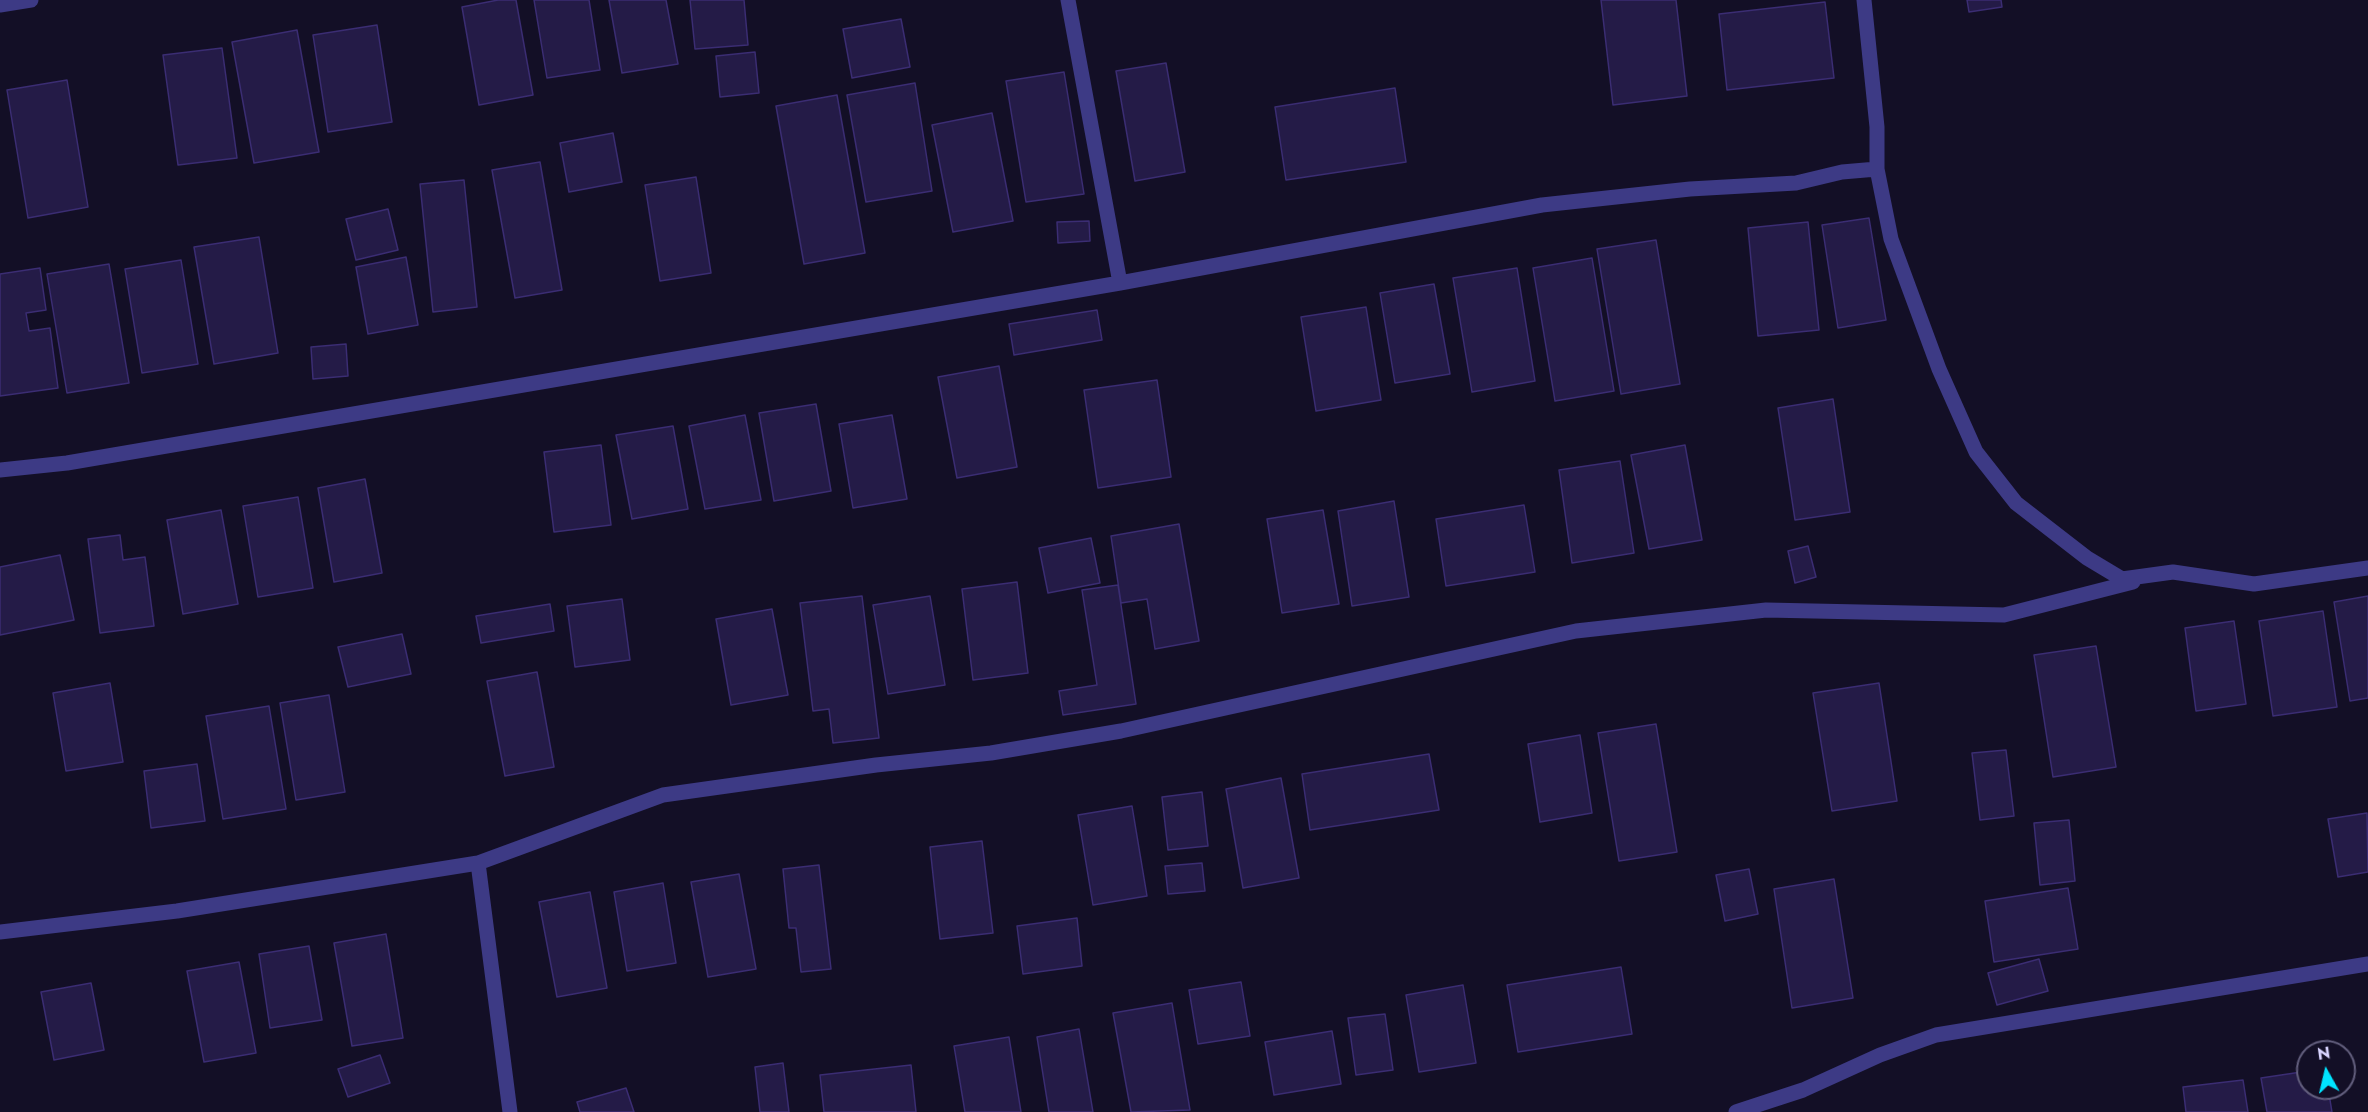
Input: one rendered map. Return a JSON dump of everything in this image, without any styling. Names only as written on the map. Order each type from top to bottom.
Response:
[{"type":"street","points":[[0,5],[31,0]]},
{"type":"street","points":[[1068,0],[1120,283]]},
{"type":"street","points":[[1864,0],[1878,127],[1877,169],[1891,239],[1939,369],[1976,452],[2016,503],[2087,558],[2122,579],[2173,572],[2254,584],[2368,568]]},
{"type":"street","points":[[0,470],[66,463],[1120,283],[1542,205],[1690,189],[1796,183],[1842,172],[1877,169]]},
{"type":"street","points":[[0,932],[177,911],[478,863],[663,795],[876,765],[991,753],[1120,731],[1576,631],[1766,610],[2004,615],[2173,572]]},
{"type":"street","points":[[478,863],[510,1112]]},
{"type":"street","points":[[1736,1112],[1803,1090],[1880,1055],[1936,1035],[2368,964]]},
{"type":"building","points":[[498,0],[516,0],[533,95],[479,105],[462,7]]},
{"type":"building","points":[[534,0],[589,0],[600,70],[547,78]]},
{"type":"building","points":[[609,0],[666,0],[678,64],[622,73]]},
{"type":"building","points":[[690,0],[744,0],[748,45],[695,49]]},
{"type":"building","points":[[1601,0],[1676,0],[1687,96],[1613,105]]},
{"type":"building","points":[[1967,0],[2001,0],[2002,7],[1969,12]]},
{"type":"building","points":[[1825,2],[1834,78],[1727,90],[1719,14]]},
{"type":"building","points":[[901,19],[910,67],[852,78],[843,29]]},
{"type":"building","points":[[377,25],[392,122],[328,132],[313,35]]},
{"type":"building","points":[[297,30],[319,152],[254,163],[232,42]]},
{"type":"building","points":[[222,48],[237,158],[178,165],[163,55]]},
{"type":"building","points":[[755,52],[759,93],[720,97],[716,56]]},
{"type":"building","points":[[1166,63],[1185,172],[1135,181],[1116,71]]},
{"type":"building","points":[[1064,72],[1084,194],[1026,202],[1006,81]]},
{"type":"building","points":[[67,80],[88,207],[28,218],[7,90]]},
{"type":"building","points":[[915,83],[932,191],[866,202],[847,95]]},
{"type":"building","points":[[1395,88],[1406,162],[1286,180],[1275,107]]},
{"type":"building","points":[[837,95],[865,253],[804,264],[776,106]]},
{"type":"building","points":[[992,113],[1013,221],[953,232],[932,125]]},
{"type":"building","points":[[613,133],[622,182],[569,192],[560,143]]},
{"type":"building","points":[[540,162],[562,290],[515,298],[492,170]]},
{"type":"building","points":[[696,177],[711,273],[660,281],[645,185]]},
{"type":"building","points":[[464,180],[477,307],[433,312],[420,184]]},
{"type":"building","points":[[388,209],[398,250],[356,260],[346,219]]},
{"type":"building","points":[[1869,218],[1886,320],[1838,328],[1822,225]]},
{"type":"building","points":[[1089,221],[1090,241],[1058,243],[1057,222]]},
{"type":"building","points":[[1808,222],[1819,330],[1758,336],[1748,228]]},
{"type":"building","points":[[259,237],[278,353],[214,364],[194,247]]},
{"type":"building","points":[[1656,240],[1680,384],[1621,394],[1597,249]]},
{"type":"building","points":[[406,257],[418,325],[368,334],[356,267]]},
{"type":"building","points":[[1592,258],[1614,391],[1555,401],[1533,268]]},
{"type":"building","points":[[181,260],[198,364],[142,373],[125,269]]},
{"type":"building","points":[[109,264],[129,383],[67,393],[47,274]]},
{"type":"building","points":[[40,268],[46,310],[26,313],[29,331],[50,328],[58,388],[0,396],[0,274]]},
{"type":"building","points":[[1517,268],[1535,381],[1472,392],[1453,278]]},
{"type":"building","points":[[1434,284],[1450,374],[1395,383],[1380,293]]},
{"type":"building","points":[[1366,307],[1381,400],[1316,411],[1301,317]]},
{"type":"building","points":[[1097,310],[1102,340],[1014,355],[1009,324]]},
{"type":"building","points":[[346,344],[348,376],[313,379],[311,347]]},
{"type":"building","points":[[999,366],[1017,467],[957,478],[938,377]]},
{"type":"building","points":[[1157,380],[1171,477],[1098,488],[1084,390]]},
{"type":"building","points":[[1833,399],[1850,512],[1795,520],[1778,408]]},
{"type":"building","points":[[816,404],[831,491],[774,501],[759,413]]},
{"type":"building","points":[[745,415],[761,500],[705,509],[689,426]]},
{"type":"building","points":[[892,415],[907,499],[853,508],[839,424]]},
{"type":"building","points":[[673,426],[688,509],[632,519],[616,435]]},
{"type":"building","points":[[601,445],[611,525],[554,532],[544,452]]},
{"type":"building","points":[[1685,445],[1702,540],[1649,549],[1631,455]]},
{"type":"building","points":[[1620,461],[1634,553],[1572,563],[1559,470]]},
{"type":"building","points":[[365,479],[382,573],[334,582],[318,488]]},
{"type":"building","points":[[298,497],[313,588],[258,597],[243,506]]},
{"type":"building","points":[[1394,501],[1409,597],[1352,606],[1338,511]]},
{"type":"building","points":[[1524,505],[1535,572],[1446,586],[1436,519]]},
{"type":"building","points":[[221,510],[238,604],[183,614],[167,520]]},
{"type":"building","points":[[1323,510],[1339,604],[1282,613],[1267,519]]},
{"type":"building","points":[[1179,524],[1199,641],[1155,649],[1147,599],[1121,603],[1111,536]]},
{"type":"building","points":[[120,535],[123,560],[145,557],[154,626],[100,633],[88,539]]},
{"type":"building","points":[[1091,538],[1100,583],[1048,593],[1039,548]]},
{"type":"building","points":[[1808,546],[1816,577],[1795,583],[1788,551]]},
{"type":"building","points":[[60,555],[74,620],[0,635],[0,567]]},
{"type":"building","points":[[1017,582],[1028,673],[973,680],[962,589]]},
{"type":"building","points":[[1118,585],[1136,704],[1063,715],[1059,691],[1097,685],[1082,590]]},
{"type":"building","points":[[862,596],[879,738],[833,743],[829,709],[813,711],[800,603]]},
{"type":"building","points":[[930,596],[945,685],[888,694],[873,605]]},
{"type":"building","points":[[2368,596],[2368,698],[2350,701],[2334,602]]},
{"type":"building","points":[[622,599],[630,660],[575,667],[567,606]]},
{"type":"building","points":[[550,604],[554,631],[481,643],[476,616]]},
{"type":"building","points":[[772,609],[788,695],[731,705],[716,619]]},
{"type":"building","points":[[2323,611],[2337,707],[2273,716],[2259,621]]},
{"type":"building","points":[[2234,621],[2246,704],[2196,711],[2185,628]]},
{"type":"building","points":[[402,634],[411,674],[348,687],[338,647]]},
{"type":"building","points":[[2096,646],[2116,767],[2053,777],[2034,655]]},
{"type":"building","points":[[537,672],[554,767],[505,776],[487,681]]},
{"type":"building","points":[[110,683],[123,762],[66,771],[53,693]]},
{"type":"building","points":[[1879,683],[1897,801],[1832,811],[1813,693]]},
{"type":"building","points":[[329,695],[345,792],[296,800],[280,703]]},
{"type":"building","points":[[269,706],[286,809],[223,819],[206,716]]},
{"type":"building","points":[[1656,724],[1677,852],[1619,861],[1598,733]]},
{"type":"building","points":[[1580,735],[1592,813],[1540,822],[1528,744]]},
{"type":"building","points":[[2006,750],[2014,816],[1980,820],[1972,753]]},
{"type":"building","points":[[1429,754],[1439,810],[1310,830],[1302,774]]},
{"type":"building","points":[[197,764],[205,821],[151,828],[144,771]]},
{"type":"building","points":[[1281,778],[1299,878],[1243,888],[1226,789]]},
{"type":"building","points":[[1202,792],[1208,846],[1168,850],[1162,797]]},
{"type":"building","points":[[1132,806],[1147,896],[1093,905],[1078,815]]},
{"type":"building","points":[[2367,813],[2368,872],[2338,877],[2328,819]]},
{"type":"building","points":[[2069,820],[2075,881],[2040,885],[2034,823]]},
{"type":"building","points":[[982,841],[993,933],[940,939],[930,847]]},
{"type":"building","points":[[1202,863],[1205,891],[1168,894],[1165,866]]},
{"type":"building","points":[[819,865],[831,969],[801,972],[796,928],[789,928],[783,869]]},
{"type":"building","points":[[1749,869],[1758,914],[1725,921],[1716,875]]},
{"type":"building","points":[[739,874],[756,969],[708,977],[691,882]]},
{"type":"building","points":[[1834,879],[1853,998],[1792,1008],[1774,889]]},
{"type":"building","points":[[663,883],[676,963],[627,971],[614,892]]},
{"type":"building","points":[[2068,888],[2078,949],[1994,962],[1985,901]]},
{"type":"building","points":[[590,892],[607,988],[557,997],[539,902]]},
{"type":"building","points":[[1077,918],[1082,966],[1023,974],[1017,926]]},
{"type":"building","points":[[386,934],[403,1038],[352,1046],[334,943]]},
{"type":"building","points":[[309,946],[322,1020],[270,1028],[259,954]]},
{"type":"building","points":[[2039,959],[2048,991],[1997,1005],[1988,973]]},
{"type":"building","points":[[239,962],[256,1053],[204,1062],[187,971]]},
{"type":"building","points":[[1621,967],[1632,1034],[1518,1052],[1507,985]]},
{"type":"building","points":[[1241,982],[1250,1036],[1198,1044],[1189,990]]},
{"type":"building","points":[[91,983],[104,1050],[54,1060],[41,992]]},
{"type":"building","points":[[1463,985],[1476,1063],[1419,1072],[1406,995]]},
{"type":"building","points":[[1172,1003],[1190,1110],[1131,1112],[1113,1013]]},
{"type":"building","points":[[1385,1014],[1393,1070],[1356,1075],[1348,1018]]},
{"type":"building","points":[[1079,1029],[1093,1112],[1049,1112],[1037,1037]]},
{"type":"building","points":[[1332,1031],[1341,1084],[1274,1095],[1265,1042]]},
{"type":"building","points":[[1009,1037],[1021,1112],[965,1112],[954,1046]]},
{"type":"building","points":[[380,1055],[390,1083],[348,1097],[338,1069]]},
{"type":"building","points":[[783,1063],[789,1112],[760,1112],[755,1067]]},
{"type":"building","points":[[911,1065],[916,1112],[824,1112],[820,1075]]},
{"type":"building","points":[[2296,1073],[2296,1100],[2330,1100],[2332,1112],[2267,1112],[2261,1078]]},
{"type":"building","points":[[2243,1080],[2248,1112],[2186,1112],[2183,1087]]},
{"type":"building","points":[[626,1088],[634,1112],[580,1112],[577,1102]]}]
